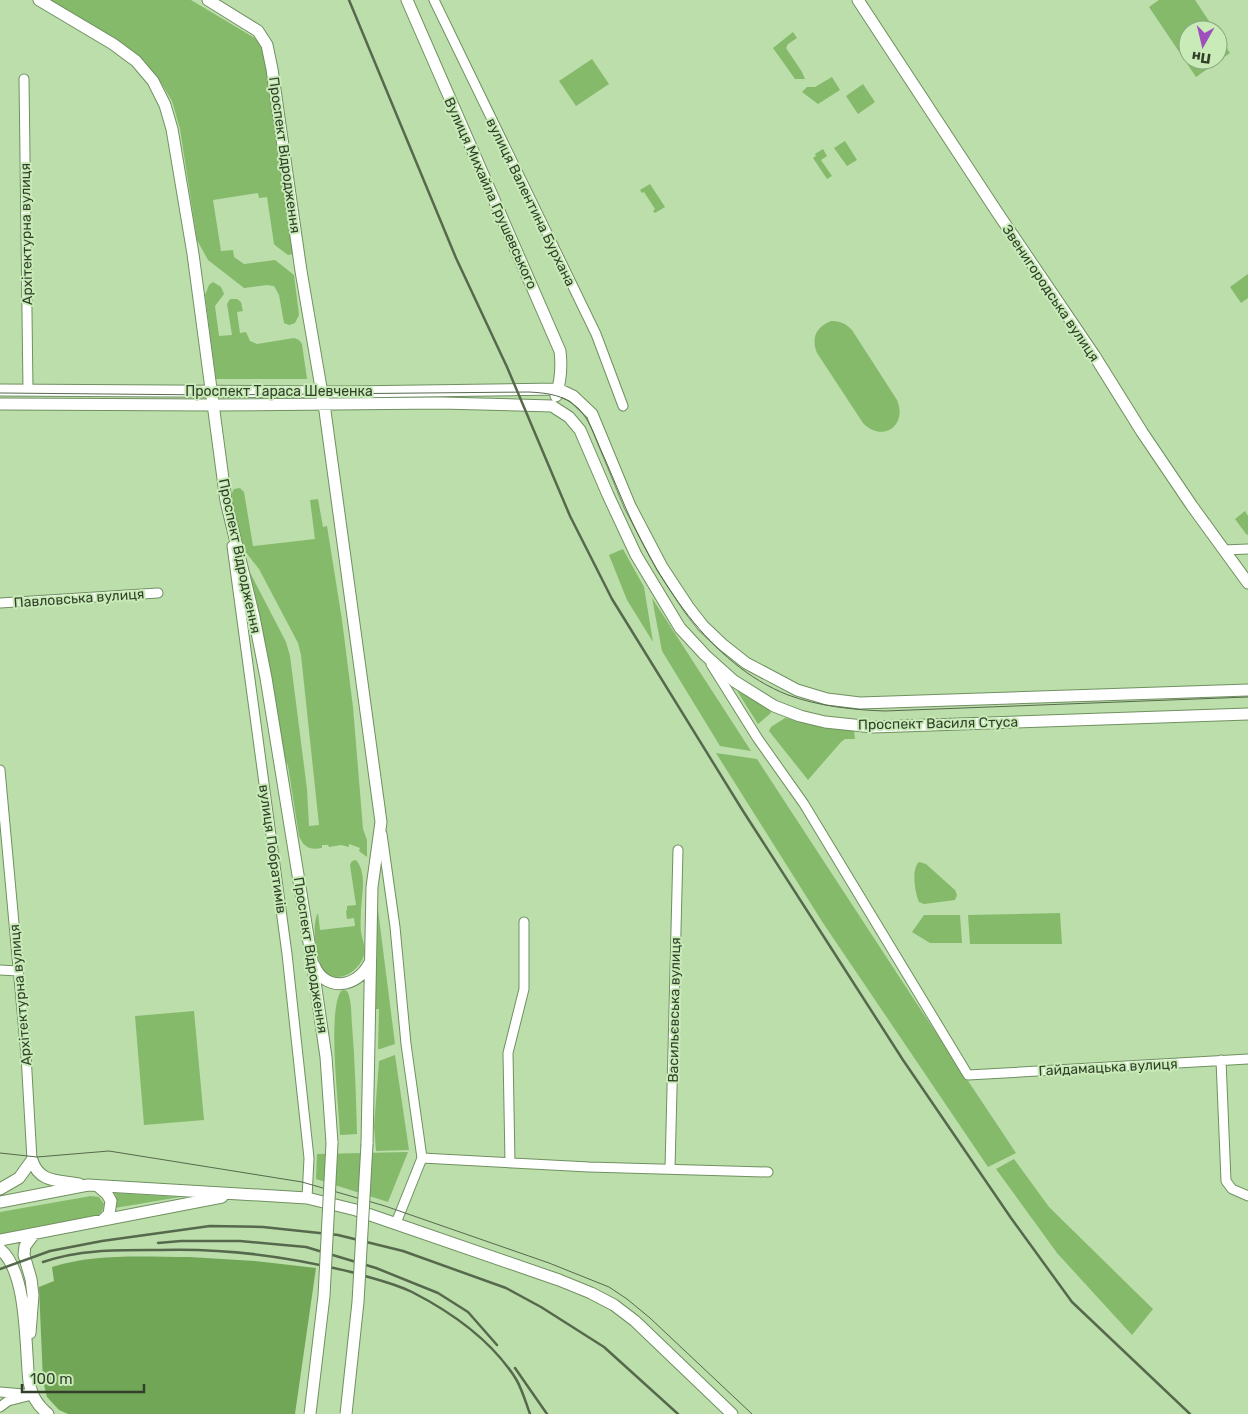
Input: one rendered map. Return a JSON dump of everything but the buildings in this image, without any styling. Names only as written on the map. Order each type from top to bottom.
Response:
[{"type":"main road","name":"Проспект Відродження","points":[[40,0],[113,44],[136,61],[153,81],[165,105],[178,156],[212,390],[226,502],[254,617],[266,678],[326,1057],[332,1143],[324,1296],[310,1414]]},
{"type":"main road","name":"Проспект Відродження","points":[[208,0],[258,31],[267,45],[301,271],[324,404],[380,822],[372,887],[369,963],[367,1144],[358,1302],[346,1414]]},
{"type":"main road","name":"Вулиця Михайла Грушевського","points":[[407,0],[560,351],[562,364],[558,389]]},
{"type":"main road","name":"Звенигородська вулиця","points":[[858,0],[997,212],[1094,355],[1142,432],[1248,583]]},
{"type":"main road","name":"Проспект Тараса Шевченка","points":[[0,390],[321,391],[558,389]]},
{"type":"main road","points":[[552,406],[558,389]]},
{"type":"main road","name":"Проспект Василя Стуса","points":[[558,389],[573,396],[592,414],[630,506],[662,567],[703,626],[746,663],[797,690],[827,698],[860,703],[1248,690]]},
{"type":"main road","name":"Проспект Тараса Шевченка","points":[[0,404],[441,403],[552,406]]},
{"type":"main road","name":"Проспект Василя Стуса","points":[[552,406],[569,417],[580,430],[636,555],[680,628],[705,655],[734,681],[774,706],[800,716],[847,725],[873,727],[1248,714]]},
{"type":"main road","points":[[312,961],[322,977],[330,982],[340,984],[350,983],[358,978],[365,972],[369,963]]},
{"type":"main road","points":[[0,1189],[19,1178],[32,1160],[39,1174],[45,1178],[93,1186],[194,1190],[232,1195],[307,1198],[356,1210],[559,1280],[591,1293],[635,1321],[732,1414]]},
{"type":"main road","points":[[0,1202],[93,1186],[107,1194],[111,1201],[109,1214],[103,1220]]},
{"type":"main road","points":[[0,1240],[232,1195]]},
{"type":"main road","points":[[26,1360],[33,1295],[31,1279],[24,1255],[26,1246],[34,1234]]},
{"type":"main road","points":[[0,1249],[12,1263],[18,1283],[22,1304],[26,1360],[34,1410],[48,1414]]},
{"type":"street","name":"вулиця Валентина Бурхана","points":[[434,0],[596,334],[623,406]]},
{"type":"street","name":"Архітектурна вулиця","points":[[24,78],[28,390]]},
{"type":"street","name":"вулиця Побратимів","points":[[226,502],[287,954],[309,1158],[307,1198]]},
{"type":"street","points":[[1224,550],[1248,548]]},
{"type":"street","name":"Павловська вулиця","points":[[0,603],[158,593]]},
{"type":"street","name":"Гайдамацька вулиця","points":[[705,655],[758,739],[804,804],[968,1075],[1248,1059]]},
{"type":"street","name":"Архітектурна вулиця","points":[[0,770],[5,879],[18,971],[26,1054],[32,1160]]},
{"type":"street","points":[[380,822],[394,927],[406,1044],[422,1158],[396,1223]]},
{"type":"street","name":"Васильєвська вулиця","points":[[670,1169],[678,850]]},
{"type":"street","points":[[510,1163],[508,1053],[524,989],[524,922]]},
{"type":"street","points":[[0,970],[18,971]]},
{"type":"street","points":[[1222,1060],[1226,1181],[1232,1189],[1248,1196]]},
{"type":"street","points":[[422,1158],[768,1172]]},
{"type":"street","points":[[0,1392],[32,1395]]},
{"type":"street","points":[[0,1408],[8,1401],[32,1395]]},
{"type":"green space","points":[[49,0],[191,0],[258,40],[263,48],[293,254],[288,255],[274,244],[267,197],[259,198],[258,193],[213,200],[221,251],[233,250],[234,257],[244,264],[275,260],[294,275],[299,315],[295,323],[289,325],[284,323],[279,295],[274,286],[244,288],[208,260],[197,240],[180,129],[172,101],[157,76],[137,55]]},
{"type":"green space","points":[[1159,0],[1195,0],[1208,20],[1178,20],[1178,50],[1149,7]]},
{"type":"green space","points":[[793,32],[797,38],[788,44],[786,48],[805,79],[795,79],[773,48]]},
{"type":"green space","points":[[592,59],[609,84],[576,106],[559,81]]},
{"type":"green space","points":[[1191,70],[1206,70],[1196,77]]},
{"type":"green space","points":[[832,77],[840,90],[818,104],[802,92],[807,87],[815,87]]},
{"type":"green space","points":[[863,84],[875,102],[858,114],[846,96]]},
{"type":"green space","points":[[845,141],[857,160],[847,166],[834,148]]},
{"type":"green space","points":[[823,149],[827,156],[821,160],[832,176],[827,179],[813,158],[816,156],[815,154]]},
{"type":"green space","points":[[650,184],[665,207],[655,213],[653,211],[655,209],[644,192],[642,193],[640,190]]},
{"type":"green space","points":[[1248,274],[1248,298],[1241,303],[1230,287]]},
{"type":"green space","points":[[213,282],[221,287],[224,294],[215,306],[219,336],[232,335],[227,304],[230,299],[237,299],[241,302],[243,311],[237,312],[240,333],[246,332],[250,341],[257,344],[294,338],[299,340],[302,344],[307,379],[216,379],[205,295],[209,285]]},
{"type":"green space","points":[[831,321],[842,323],[852,330],[897,400],[899,417],[891,429],[878,432],[870,429],[863,423],[817,353],[815,348],[816,334],[822,326]]},
{"type":"green space","points":[[240,488],[244,492],[253,546],[315,539],[310,500],[318,499],[323,527],[327,526],[342,620],[353,707],[363,829],[367,840],[367,857],[359,851],[360,848],[349,844],[349,847],[322,845],[322,848],[314,849],[305,846],[299,836],[288,766],[281,750],[267,650],[242,557],[286,642],[290,656],[307,789],[309,826],[319,825],[301,655],[298,643],[259,569],[244,550],[233,513],[232,493],[234,489]]},
{"type":"green space","points":[[1245,511],[1248,516],[1248,535],[1235,519]]},
{"type":"green space","points":[[623,549],[644,587],[653,642],[627,600],[609,555]]},
{"type":"green space","points":[[652,598],[751,751],[720,746],[662,651]]},
{"type":"green space","points":[[737,691],[769,708],[771,713],[758,724]]},
{"type":"green space","points":[[785,718],[854,731],[855,739],[845,739],[841,742],[808,780],[769,731],[771,727]]},
{"type":"green space","points":[[716,753],[757,759],[1016,1153],[988,1167],[823,923]]},
{"type":"green space","points":[[356,860],[363,877],[361,932],[364,955],[362,961],[349,974],[337,977],[331,976],[325,972],[319,961],[315,934],[316,918],[318,913],[320,930],[355,926],[354,918],[347,919],[346,911],[347,906],[356,905],[350,865],[352,861]]},
{"type":"green space","points":[[919,862],[926,864],[955,890],[957,895],[955,900],[924,904],[919,902],[914,875]]},
{"type":"green space","points":[[378,910],[395,1044],[380,1049],[378,1049],[379,1009],[375,1009],[376,911]]},
{"type":"green space","points":[[1060,913],[1062,944],[970,944],[968,915]]},
{"type":"green space","points":[[924,915],[960,915],[962,943],[930,943],[912,932]]},
{"type":"green space","points":[[344,990],[349,995],[351,1007],[357,1134],[340,1135],[334,1038],[337,1002],[341,991]]},
{"type":"green space","points":[[194,1011],[204,1120],[144,1125],[135,1016]]},
{"type":"green space","points":[[395,1055],[409,1150],[376,1151],[374,1126],[379,1061]]},
{"type":"green space","points":[[408,1152],[388,1202],[316,1179],[317,1154]]},
{"type":"green space","points":[[1014,1159],[1049,1207],[1153,1309],[1132,1335],[1057,1253],[996,1169]]},
{"type":"green space","points":[[115,1193],[180,1197],[115,1208],[117,1201]]},
{"type":"green space","points":[[91,1196],[99,1197],[104,1204],[102,1212],[96,1217],[0,1234],[0,1212]]},
{"type":"green space","points":[[137,1256],[255,1261],[316,1268],[295,1414],[68,1414],[59,1410],[47,1397],[43,1381],[39,1287],[54,1281],[52,1267],[102,1258]]},
{"type":"tram line","points":[[0,393],[213,395],[543,393],[567,400],[582,412],[652,561],[688,616],[734,662],[760,681],[788,695],[836,707],[885,711],[1248,697]]},
{"type":"tram line","points":[[0,1153],[37,1157],[109,1151],[302,1182],[385,1206],[549,1263],[609,1287],[650,1318],[752,1414]]},
{"type":"railway","points":[[349,0],[456,258],[507,367],[570,516],[612,599],[743,811],[903,1060],[1011,1218],[1072,1302],[1190,1414]]},
{"type":"railway","points":[[0,1269],[50,1251],[102,1241],[210,1226],[263,1227],[338,1235],[403,1251],[506,1288],[541,1307],[604,1347],[678,1414]]},
{"type":"railway","points":[[158,1243],[240,1241],[306,1247],[376,1268],[438,1293],[468,1312],[497,1345]]},
{"type":"railway","points":[[43,1262],[86,1252],[209,1250],[280,1257],[351,1272],[390,1283],[427,1300],[456,1318],[483,1340],[516,1379],[530,1414]]},
{"type":"railway","points":[[515,1368],[547,1414]]}]
